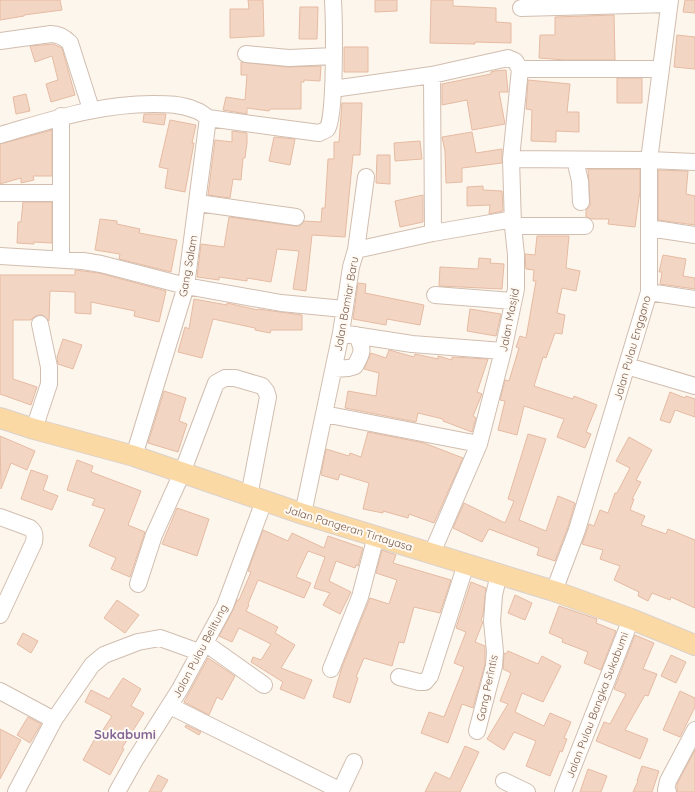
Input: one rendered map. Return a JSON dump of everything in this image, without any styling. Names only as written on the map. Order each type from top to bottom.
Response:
[{"type":"main road","name":"Jalan Pangeran Tirtayasa","points":[[0,418],[34,429],[134,456],[303,514],[554,591],[631,618],[695,645]]},
{"type":"street","points":[[0,135],[61,116],[91,109],[133,104],[176,104],[197,110],[208,118],[319,133],[328,128],[330,122],[333,89],[334,0]]},
{"type":"street","points":[[521,8],[669,2]]},
{"type":"street","name":"Jalan Pulau Enggano","points":[[554,591],[577,530],[649,292],[649,160],[669,2]]},
{"type":"street","points":[[0,41],[51,34],[59,34],[65,38],[70,43],[91,109]]},
{"type":"street","points":[[246,54],[289,58],[334,56]]},
{"type":"street","points":[[333,89],[432,75],[508,58],[516,60],[520,69],[661,69]]},
{"type":"street","name":"Jalan Masjid","points":[[432,554],[479,444],[503,351],[516,289],[516,255],[513,222],[511,160],[520,69]]},
{"type":"street","points":[[432,75],[432,232]]},
{"type":"street","points":[[61,116],[61,260]]},
{"type":"street","name":"Gang Salam","points":[[134,456],[186,286],[208,118]]},
{"type":"street","points":[[511,160],[649,160],[695,162]]},
{"type":"street","points":[[575,160],[580,181],[581,202]]},
{"type":"street","points":[[356,250],[366,177]]},
{"type":"street","points":[[0,193],[61,193]]},
{"type":"street","points":[[198,203],[296,217]]},
{"type":"street","name":"Jalan Bamiar Baru","points":[[303,514],[334,369],[348,334],[344,309],[351,267],[356,250],[432,232],[513,222],[585,226]]},
{"type":"street","points":[[649,228],[695,235]]},
{"type":"street","points":[[0,256],[101,264],[186,286],[281,303],[344,309]]},
{"type":"street","points":[[649,292],[695,299]]},
{"type":"street","points":[[435,295],[513,301]]},
{"type":"street","points":[[34,429],[49,384],[49,367],[40,324]]},
{"type":"street","points":[[348,334],[412,344],[503,351]]},
{"type":"street","points":[[334,369],[355,366],[362,353],[361,344],[348,334]]},
{"type":"street","points":[[627,366],[695,386]]},
{"type":"street","name":"Jalan Pulau Belitung","points":[[117,792],[135,760],[180,690],[225,606],[257,498],[268,397],[266,390],[262,386],[235,378],[225,378],[216,383],[182,473]]},
{"type":"street","points":[[324,414],[479,444]]},
{"type":"street","points":[[138,584],[154,535],[182,473]]},
{"type":"street","points":[[0,517],[30,528],[34,532],[35,537],[0,615]]},
{"type":"street","points":[[331,669],[360,597],[376,536]]},
{"type":"street","points":[[400,677],[425,682],[430,676],[466,564]]},
{"type":"street","name":"Gang Perîntis","points":[[478,732],[494,666],[495,652],[492,621],[494,595],[499,574]]},
{"type":"street","name":"Jalan Pulau Bangka Sukabumi","points":[[563,792],[631,618]]},
{"type":"street","points":[[16,792],[54,720],[92,665],[104,655],[138,642],[160,638],[202,647],[264,685]]},
{"type":"street","points":[[0,691],[54,720]]},
{"type":"street","points":[[170,706],[341,791],[354,762]]},
{"type":"street","points":[[668,792],[666,790],[668,781],[695,730]]},
{"type":"street","points":[[504,782],[527,792]]},
{"type":"building","points":[[0,0],[60,0],[62,10],[0,20]]},
{"type":"building","points":[[248,0],[263,0],[264,36],[230,38],[230,9],[249,9]]},
{"type":"building","points":[[375,0],[397,0],[397,11],[375,12]]},
{"type":"building","points":[[431,0],[453,0],[453,6],[496,8],[496,22],[511,23],[511,43],[430,43]]},
{"type":"building","points":[[685,0],[695,0],[695,13],[683,12]]},
{"type":"building","points":[[300,7],[318,7],[317,39],[299,39]]},
{"type":"building","points":[[614,15],[615,60],[565,60],[539,58],[540,35],[555,35],[555,17]]},
{"type":"building","points":[[677,35],[695,37],[695,69],[674,67]]},
{"type":"building","points":[[53,44],[62,48],[75,95],[51,102],[46,84],[58,80],[52,56],[35,62],[30,46]]},
{"type":"building","points":[[344,47],[368,47],[368,72],[344,72]]},
{"type":"building","points":[[241,62],[288,67],[321,66],[320,81],[304,80],[304,82],[301,82],[301,109],[270,109],[269,111],[247,108],[247,114],[223,110],[226,97],[245,100],[247,75],[241,75]]},
{"type":"building","points":[[506,70],[508,92],[499,92],[505,124],[472,130],[467,100],[442,105],[442,84],[491,74],[491,72],[494,71]]},
{"type":"building","points":[[617,78],[642,78],[642,103],[617,103]]},
{"type":"building","points":[[528,80],[570,84],[567,112],[579,112],[579,132],[556,131],[556,142],[531,141],[532,110],[526,109]]},
{"type":"building","points":[[26,94],[30,111],[16,114],[13,97]]},
{"type":"building","points":[[342,103],[362,103],[360,155],[353,155],[345,237],[312,235],[306,291],[293,289],[299,251],[277,249],[271,282],[247,278],[247,281],[219,277],[219,280],[197,277],[201,244],[224,247],[229,217],[295,226],[300,226],[304,221],[321,222],[322,208],[325,208],[328,159],[334,159],[334,142],[339,142]]},
{"type":"building","points":[[144,114],[166,114],[164,125],[143,122]]},
{"type":"building","points":[[170,120],[196,125],[185,192],[165,188],[168,169],[159,167]]},
{"type":"building","points":[[52,130],[52,176],[33,176],[34,180],[21,183],[21,178],[0,184],[0,144]]},
{"type":"building","points":[[232,131],[247,133],[247,143],[245,158],[243,158],[241,180],[233,179],[230,198],[208,195],[215,140],[232,142]]},
{"type":"building","points":[[472,132],[476,153],[502,149],[502,163],[462,168],[462,182],[446,183],[445,151],[442,137]]},
{"type":"building","points":[[274,137],[295,139],[290,165],[269,161]]},
{"type":"building","points":[[420,141],[422,159],[395,161],[394,143]]},
{"type":"building","points":[[377,155],[390,155],[390,184],[376,183]]},
{"type":"building","points":[[588,169],[640,169],[640,191],[635,227],[608,224],[609,219],[591,219],[586,217],[586,210],[590,206]]},
{"type":"building","points":[[658,170],[688,171],[686,194],[695,196],[695,225],[658,220]]},
{"type":"building","points":[[483,186],[483,190],[502,191],[503,211],[489,214],[490,205],[467,206],[467,187]]},
{"type":"building","points":[[423,195],[423,222],[400,227],[395,201]]},
{"type":"building","points":[[23,202],[52,202],[52,243],[17,243],[18,222],[21,222]]},
{"type":"building","points":[[100,219],[117,221],[117,224],[140,229],[139,233],[177,240],[171,272],[119,259],[120,254],[95,250]]},
{"type":"building","points":[[537,236],[569,236],[566,268],[580,271],[576,291],[562,288],[557,313],[565,315],[562,334],[555,333],[546,358],[543,357],[534,386],[573,399],[574,396],[597,405],[586,432],[591,434],[585,448],[557,437],[564,419],[524,406],[517,435],[498,430],[505,401],[500,400],[505,380],[509,381],[519,348],[516,347],[520,336],[526,338],[536,281],[533,281],[534,270],[526,269],[525,254],[535,255]]},
{"type":"building","points":[[663,255],[686,259],[683,276],[695,278],[695,289],[660,284],[662,272],[659,272]]},
{"type":"building","points":[[479,258],[491,259],[490,263],[504,264],[502,289],[439,286],[440,267],[478,269]]},
{"type":"building","points":[[75,270],[99,273],[166,291],[159,322],[134,316],[135,311],[91,302],[91,314],[75,313],[75,292],[50,291],[49,321],[43,315],[38,315],[31,320],[13,320],[13,379],[37,387],[31,405],[0,394],[0,275],[75,275]]},
{"type":"building","points":[[358,283],[366,284],[365,293],[424,305],[420,325],[387,319],[386,325],[353,319]]},
{"type":"building","points":[[194,299],[227,305],[227,303],[258,310],[302,315],[302,330],[271,330],[270,333],[255,330],[255,328],[213,319],[202,358],[178,352],[185,327],[189,329]]},
{"type":"building","points":[[470,309],[501,314],[496,336],[467,331]]},
{"type":"building","points":[[63,339],[82,345],[73,369],[58,364],[57,357]]},
{"type":"building","points":[[389,350],[414,357],[415,354],[438,359],[438,356],[452,360],[452,357],[488,359],[477,392],[482,394],[473,416],[476,418],[472,432],[443,421],[443,419],[418,413],[416,422],[345,408],[348,391],[376,396],[379,373],[364,369],[371,353],[386,358]]},
{"type":"building","points":[[164,391],[186,398],[179,421],[187,424],[178,452],[148,443]]},
{"type":"building","points":[[670,392],[685,398],[686,396],[695,399],[695,417],[675,410],[670,423],[660,420]]},
{"type":"building","points":[[368,432],[424,443],[463,458],[434,523],[409,514],[408,518],[383,511],[383,513],[363,509],[369,483],[340,474],[338,480],[321,475],[326,449],[349,456],[350,453],[361,457]]},
{"type":"building","points":[[528,434],[546,439],[519,520],[546,531],[558,496],[575,503],[568,527],[555,561],[537,555],[539,548],[489,529],[482,542],[453,528],[464,503],[505,523],[514,501],[508,499]]},
{"type":"building","points":[[0,436],[35,451],[27,470],[11,463],[1,489]]},
{"type":"building","points":[[629,437],[652,450],[636,480],[641,482],[632,499],[634,499],[630,510],[645,516],[641,525],[666,534],[668,529],[695,540],[695,608],[671,597],[670,600],[652,593],[648,601],[638,596],[639,592],[614,580],[620,566],[600,559],[603,550],[582,544],[589,524],[594,526],[600,510],[608,513],[615,493],[617,493],[630,468],[616,461]]},
{"type":"building","points":[[77,460],[93,466],[91,472],[141,491],[128,525],[145,532],[130,577],[111,569],[116,558],[89,546],[105,509],[92,505],[95,499],[67,490]]},
{"type":"building","points":[[31,470],[48,476],[43,490],[58,496],[52,510],[21,499]]},
{"type":"building","points":[[177,508],[209,519],[197,556],[162,544]]},
{"type":"building","points":[[263,530],[288,541],[292,533],[324,548],[328,536],[363,548],[358,566],[356,565],[355,568],[336,561],[329,581],[351,592],[340,614],[323,605],[330,593],[314,588],[325,557],[308,551],[296,577],[311,583],[304,598],[258,580],[248,604],[249,605],[246,611],[278,627],[275,633],[295,645],[281,668],[312,680],[304,699],[280,689],[283,682],[251,662],[253,657],[261,660],[271,644],[239,628],[232,642],[219,636],[237,600],[239,600],[251,572],[248,571]]},
{"type":"building","points":[[382,550],[396,555],[393,563],[451,580],[440,613],[414,607],[404,643],[399,642],[392,666],[364,658],[356,677],[358,678],[350,703],[333,697],[342,667],[370,598],[389,604],[397,580],[376,573]]},
{"type":"building","points":[[471,582],[486,588],[483,615],[481,620],[483,622],[475,642],[485,646],[485,664],[473,708],[462,704],[448,743],[421,733],[429,712],[444,717],[464,667],[454,663],[466,632],[456,628]]},
{"type":"building","points":[[515,595],[532,603],[525,620],[508,613]]},
{"type":"building","points":[[117,600],[139,615],[125,633],[104,618]]},
{"type":"building","points":[[559,606],[597,619],[596,623],[616,631],[601,670],[584,663],[588,652],[562,642],[563,639],[549,633]]},
{"type":"building","points":[[23,633],[38,641],[31,653],[17,644]]},
{"type":"building","points":[[635,635],[654,643],[643,669],[657,674],[648,696],[645,695],[625,730],[648,739],[640,759],[596,741],[604,722],[610,724],[626,694],[614,689]]},
{"type":"building","points":[[508,651],[538,664],[542,656],[561,666],[543,702],[522,693],[515,712],[544,726],[550,713],[571,722],[564,738],[567,739],[562,752],[560,751],[550,776],[526,766],[536,741],[514,732],[504,750],[487,739],[508,704],[500,701],[511,673],[503,669],[504,653],[506,654]]},
{"type":"building","points":[[671,655],[686,662],[676,683],[661,676]]},
{"type":"building","points":[[208,658],[235,676],[222,700],[217,697],[209,715],[184,702]]},
{"type":"building","points":[[123,678],[141,689],[131,706],[144,713],[122,748],[124,749],[110,775],[83,760],[97,735],[99,736],[112,716],[85,702],[91,690],[109,699]]},
{"type":"building","points":[[680,691],[695,698],[695,707],[680,737],[663,730]]},
{"type":"building","points":[[28,717],[41,724],[30,743],[17,735]]},
{"type":"building","points":[[186,725],[201,732],[199,735],[185,727]]},
{"type":"building","points":[[0,729],[21,740],[0,779]]},
{"type":"building","points":[[465,746],[479,752],[460,792],[425,792],[435,772],[450,779]]},
{"type":"building","points":[[695,750],[695,792],[677,792],[677,784]]},
{"type":"building","points":[[642,766],[659,771],[652,792],[633,792]]},
{"type":"building","points":[[588,769],[607,776],[601,792],[580,792]]},
{"type":"building","points":[[158,775],[168,780],[161,792],[149,792]]},
{"type":"district","name":"Sukabumi","points":[[125,734]]}]
